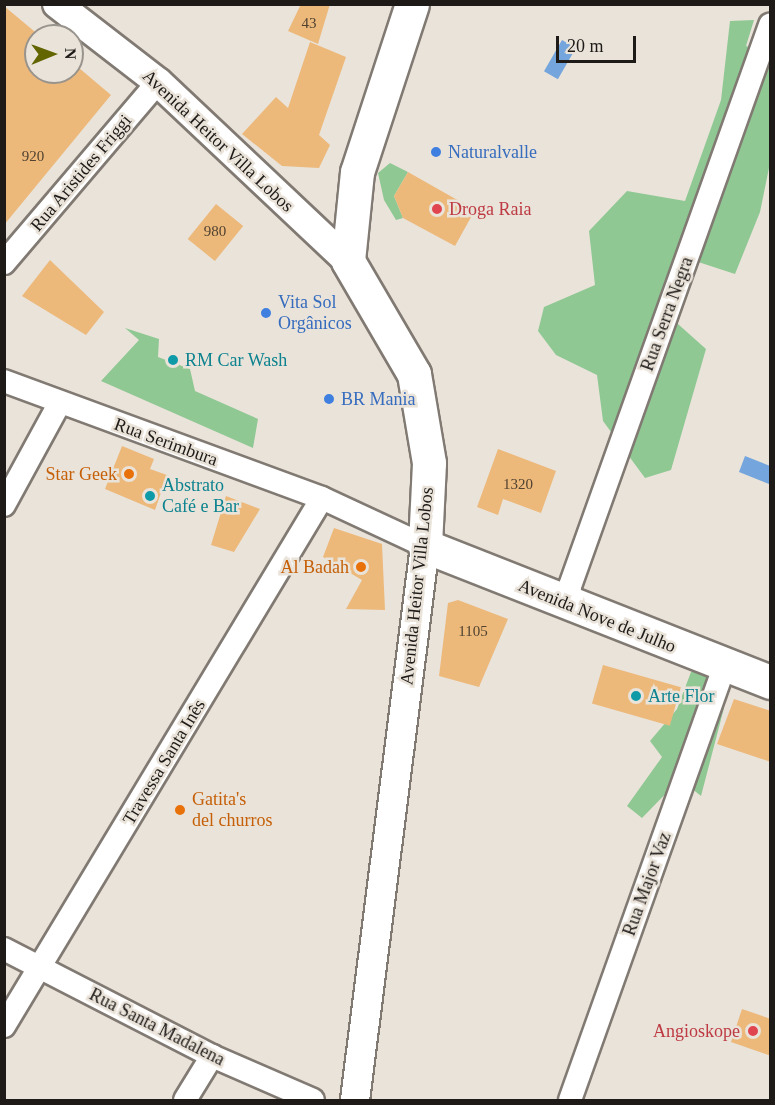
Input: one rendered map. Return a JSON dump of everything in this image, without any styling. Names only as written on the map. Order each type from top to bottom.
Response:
[{"type":"main road","points":[[348,261],[357,172],[412,4]]},
{"type":"main road","name":"Avenida Heitor Villa Lobos","points":[[348,261],[414,374],[429,463],[425,546]]},
{"type":"main road","name":"Avenida Nove de Julho","points":[[425,546],[724,667],[771,682]]},
{"type":"street","name":"Avenida Heitor Villa Lobos","points":[[57,4],[158,82],[348,261]]},
{"type":"street","name":"Rua Serra Negra","points":[[568,604],[570,586],[771,25]]},
{"type":"street","name":"Rua Aristides Friggi","points":[[4,263],[158,82]]},
{"type":"street","name":"Rua Serimbura","points":[[4,381],[59,404],[322,498],[425,546]]},
{"type":"street","points":[[4,505],[59,404]]},
{"type":"street","name":"Travessa Santa Inês","points":[[4,1026],[322,498]]},
{"type":"street","name":"Avenida Heitor Villa Lobos","points":[[355,1101],[425,546]]},
{"type":"street","name":"Rua Major Vaz","points":[[570,1101],[724,667]]},
{"type":"street","name":"Rua Santa Madalena","points":[[4,949],[212,1056],[313,1101]]},
{"type":"street","points":[[185,1101],[212,1056]]},
{"type":"green space","points":[[754,20],[746,46],[761,52],[770,42],[770,163],[760,212],[735,274],[686,258],[669,316],[706,349],[671,470],[645,478],[603,421],[597,375],[556,355],[538,331],[544,307],[595,285],[589,231],[627,191],[685,201],[721,100],[730,21]]},
{"type":"green space","points":[[390,163],[408,172],[394,196],[403,218],[396,220],[384,200],[378,173]]},
{"type":"green space","points":[[125,328],[159,339],[158,357],[190,369],[195,391],[258,419],[253,448],[101,381],[139,340]]},
{"type":"green space","points":[[704,669],[724,708],[701,796],[680,779],[642,818],[627,806],[662,757],[650,741],[677,709],[691,672]]},
{"type":"water","points":[[562,40],[576,48],[558,79],[544,71]]},
{"type":"water","points":[[745,456],[770,466],[769,484],[739,472]]},
{"type":"building","points":[[301,4],[330,4],[318,44],[288,31]]},
{"type":"building","points":[[4,6],[26,24],[24,84],[84,84],[84,72],[111,95],[4,225]]},
{"type":"building","points":[[310,42],[346,57],[319,135],[330,145],[319,168],[282,166],[242,134],[276,97],[288,108]]},
{"type":"building","name":"Droga Raia","points":[[408,172],[475,210],[455,246],[403,218],[394,196]]},
{"type":"building","points":[[216,204],[243,226],[215,261],[188,239]]},
{"type":"building","points":[[50,260],[104,312],[86,335],[22,296]]},
{"type":"building","name":"Star Geek","points":[[122,446],[154,459],[150,469],[167,475],[155,510],[105,489]]},
{"type":"building","points":[[498,449],[556,471],[541,513],[503,499],[498,515],[477,507]]},
{"type":"building","points":[[226,496],[260,509],[234,552],[211,545]]},
{"type":"building","name":"Al Badah","points":[[334,528],[382,544],[385,610],[346,609],[362,580],[323,557]]},
{"type":"building","points":[[458,600],[508,619],[479,687],[439,676],[448,603]]},
{"type":"building","name":"Arte Flor","points":[[603,665],[681,687],[670,726],[592,703]]},
{"type":"building","points":[[734,699],[771,711],[771,762],[717,744]]},
{"type":"building","name":"Angioskope","points":[[742,1009],[771,1019],[771,1056],[731,1042]]},
{"type":"place","name":"Naturalvalle","points":[[436,152]]},
{"type":"place","name":"Droga Raia","points":[[437,209]]},
{"type":"place","name":"Vita Sol Orgânicos","points":[[266,313]]},
{"type":"place","name":"RM Car Wash","points":[[173,360]]},
{"type":"place","name":"BR Mania","points":[[329,399]]},
{"type":"place","name":"Star Geek","points":[[129,474]]},
{"type":"place","name":"Abstrato Café e Bar","points":[[150,496]]},
{"type":"place","name":"Al Badah","points":[[361,567]]},
{"type":"place","name":"Arte Flor","points":[[636,696]]},
{"type":"place","name":"Gatita's del churros","points":[[180,810]]},
{"type":"place","name":"Angioskope","points":[[753,1031]]}]
